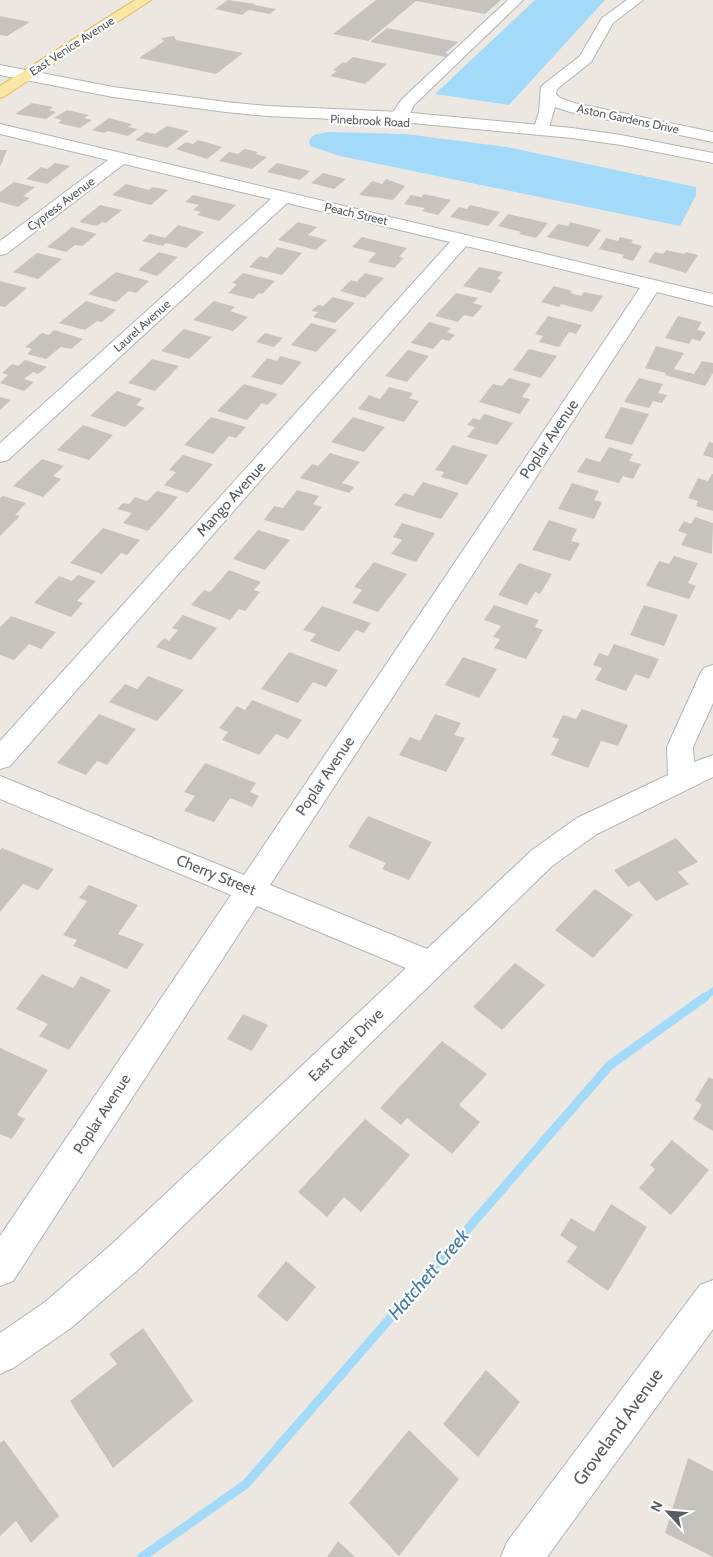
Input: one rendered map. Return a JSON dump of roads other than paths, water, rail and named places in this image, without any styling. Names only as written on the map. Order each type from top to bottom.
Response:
[{"type":"main road","name":"East Venice Avenue","points":[[0,93],[24,68],[144,0]]},
{"type":"street","points":[[401,117],[401,112],[408,102],[516,0]]},
{"type":"street","points":[[541,131],[547,112],[548,94],[551,85],[588,56],[610,18],[636,0]]},
{"type":"street","name":"Pinebrook Road","points":[[2,72],[24,68],[50,84],[239,116],[392,122],[497,132],[638,160]]},
{"type":"street","name":"Aston Gardens Drive","points":[[548,94],[554,101],[570,107],[713,137]]},
{"type":"street","name":"Pinebrook Road","points":[[160,102],[267,111],[401,117],[541,131],[607,138],[713,158]]},
{"type":"street","points":[[547,112],[570,107]]},
{"type":"street","name":"Peach Street","points":[[0,129],[713,300]]},
{"type":"street","name":"Cypress Avenue","points":[[0,250],[121,158]]},
{"type":"street","name":"Laurel Avenue","points":[[0,454],[284,197]]},
{"type":"street","name":"Mango Avenue","points":[[0,759],[462,240]]},
{"type":"street","name":"Poplar Avenue","points":[[0,1268],[652,285]]},
{"type":"street","points":[[682,781],[680,747],[713,674]]},
{"type":"street","name":"East Gate Drive","points":[[0,1355],[58,1315],[126,1256],[550,852],[587,826],[713,765]]},
{"type":"street","name":"Cherry Street","points":[[0,787],[431,964]]},
{"type":"street","name":"Groveland Avenue","points":[[522,1557],[713,1298]]},
{"type":"water","points":[[535,0],[605,0],[509,105],[435,94]]},
{"type":"water","points":[[328,132],[405,134],[507,147],[696,187],[696,195],[680,226],[340,156],[310,146],[309,140],[314,135]]},
{"type":"waterway","name":"Hatchett Creek","points":[[703,998],[713,991]]},
{"type":"waterway","name":"Hatchett Creek","points":[[142,1557],[246,1484],[610,1065],[705,997]]}]
